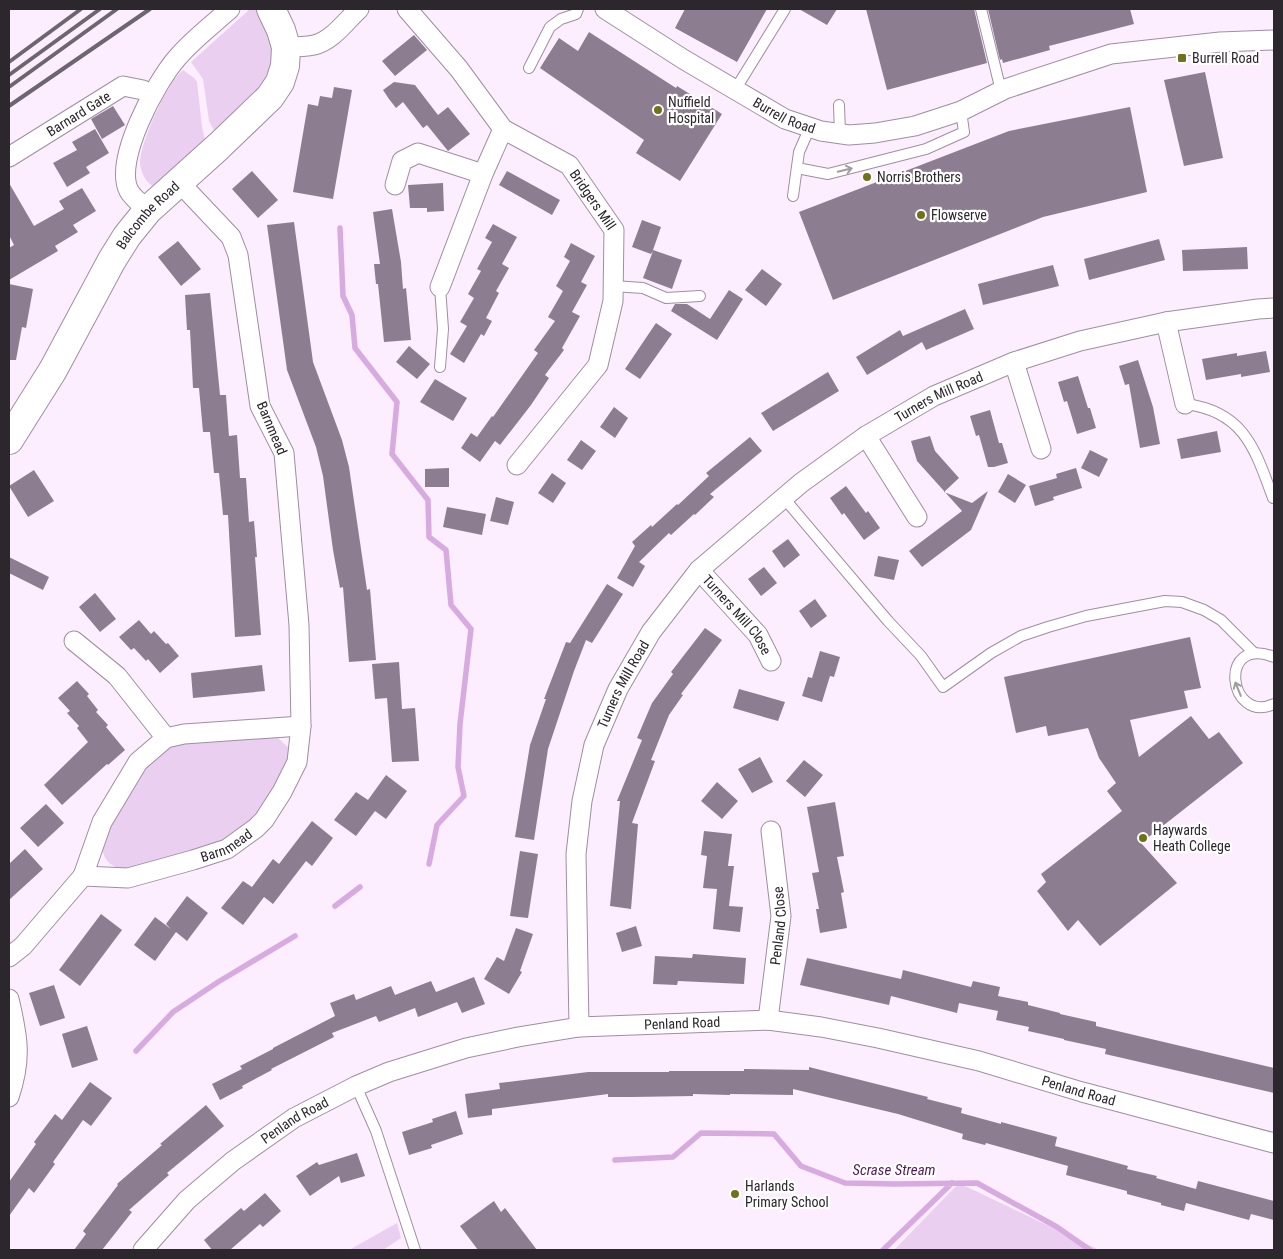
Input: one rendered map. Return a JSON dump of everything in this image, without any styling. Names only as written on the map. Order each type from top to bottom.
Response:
[{"type":"street","points":[[148,210],[129,191],[125,178],[125,165],[151,96],[178,58],[230,9]]},
{"type":"street","name":"Balcombe Road","points":[[9,440],[16,413],[53,370],[112,260],[127,236],[148,210],[270,97],[280,82],[285,66],[286,47],[271,9]]},
{"type":"street","points":[[286,47],[315,44],[325,40],[359,9]]},
{"type":"street","name":"Bridgers Mill","points":[[407,9],[459,69],[503,128],[569,165],[614,230],[613,300],[598,365],[517,464]]},
{"type":"street","name":"Burrell Road","points":[[605,9],[734,90],[785,119],[821,131],[840,134],[875,133],[915,126],[961,111],[1001,92],[1110,54],[1220,42],[1274,40]]},
{"type":"street","name":"Barnard Gate","points":[[9,157],[123,86],[143,90],[151,96]]},
{"type":"street","points":[[440,288],[483,174],[503,128]]},
{"type":"street","points":[[395,185],[402,161],[418,153],[483,174]]},
{"type":"street","name":"Barnmead","points":[[83,876],[128,878],[227,849],[256,828],[282,792],[297,762],[301,726],[299,625],[284,452],[260,406],[238,255],[231,237],[179,182]]},
{"type":"street","name":"Turners Mill Road","points":[[579,1027],[576,854],[582,801],[594,745],[618,689],[651,632],[699,570],[783,497],[866,436],[934,396],[1014,362],[1080,341],[1166,322],[1274,308]]},
{"type":"street","points":[[1166,322],[1185,404]]},
{"type":"street","points":[[1014,362],[1041,449]]},
{"type":"street","points":[[866,436],[916,517]]},
{"type":"street","name":"Turners Mill Close","points":[[699,570],[758,635],[771,661]]},
{"type":"street","points":[[74,641],[117,676],[166,738]]},
{"type":"street","points":[[9,957],[13,956],[23,946],[83,876],[102,822],[138,762],[166,738],[184,734],[301,726]]},
{"type":"street","name":"Penland Close","points":[[768,1020],[781,916],[771,831]]},
{"type":"street","points":[[9,999],[18,1040],[15,1080],[9,1097]]},
{"type":"street","name":"Penland Road","points":[[143,1250],[187,1200],[233,1161],[294,1118],[356,1086],[389,1072],[466,1048],[518,1036],[579,1027],[768,1020],[821,1027],[979,1061],[1082,1092],[1274,1143]]},
{"type":"lane","points":[[529,68],[550,27],[561,19],[576,14],[578,9]]},
{"type":"lane","points":[[734,90],[784,9]]},
{"type":"lane","points":[[981,9],[1001,92]]},
{"type":"lane","points":[[839,105],[840,134]]},
{"type":"lane","points":[[797,168],[828,174],[926,149],[964,132],[961,111]]},
{"type":"lane","points":[[793,196],[800,152],[810,127]]},
{"type":"lane","points":[[613,286],[643,288],[666,298],[700,296]]},
{"type":"lane","points":[[440,288],[443,329],[440,366]]},
{"type":"lane","points":[[1185,404],[1203,406],[1233,422],[1247,437],[1273,498]]},
{"type":"lane","points":[[783,497],[888,622],[921,656],[943,687],[991,652],[1022,636],[1086,616],[1165,601],[1182,602],[1204,610],[1221,620],[1253,652]]},
{"type":"lane","points":[[1274,657],[1265,653],[1253,652],[1244,658],[1235,669],[1235,686],[1241,696],[1254,707],[1266,708],[1274,704]]},
{"type":"lane","points":[[356,1086],[376,1131],[415,1250]]},
{"type":"shaded area","points":[[250,9],[260,9],[275,53],[268,81],[217,136],[209,121],[203,79],[191,62]]},
{"type":"shaded area","points":[[183,70],[197,82],[205,140],[155,187],[146,180],[142,173],[141,153],[163,99]]},
{"type":"shaded area","points":[[275,735],[290,749],[291,761],[257,818],[222,841],[133,871],[124,870],[107,861],[103,851],[103,839],[145,768],[172,745],[187,742]]},
{"type":"shaded area","points":[[959,1183],[1099,1250],[894,1250]]},
{"type":"shaded area","points":[[397,1223],[401,1238],[383,1250],[349,1250]]},
{"type":"building","points":[[685,9],[767,9],[737,62],[675,28]]},
{"type":"building","points":[[799,9],[837,9],[827,25]]},
{"type":"building","points":[[866,9],[974,9],[987,63],[887,90]]},
{"type":"building","points":[[988,9],[1130,9],[1134,24],[1049,46],[1050,50],[1003,63],[1002,59],[1000,60]]},
{"type":"building","name":"Nuffield Hospital","points":[[589,32],[676,88],[677,86],[722,114],[680,181],[636,153],[644,140],[540,68],[559,38],[578,51]]},
{"type":"building","points":[[414,35],[427,50],[395,76],[382,61]]},
{"type":"building","points":[[1205,72],[1223,158],[1184,166],[1164,80]]},
{"type":"building","points":[[394,82],[415,85],[438,115],[448,107],[470,134],[448,151],[427,125],[423,128],[403,102],[396,108],[383,90]]},
{"type":"building","points":[[334,87],[352,90],[333,199],[293,192],[308,104],[318,106],[320,96],[332,98]]},
{"type":"building","points":[[113,106],[125,125],[102,139],[91,119]]},
{"type":"building","name":"Flowserve","points":[[1130,107],[1147,192],[1043,217],[833,300],[799,212],[1009,131]]},
{"type":"building","points":[[95,129],[109,153],[86,167],[90,173],[67,187],[53,163],[77,150],[72,142]]},
{"type":"building","points":[[252,171],[278,200],[258,218],[232,189]]},
{"type":"building","points":[[507,171],[560,200],[552,215],[499,185]]},
{"type":"building","points":[[9,183],[34,226],[64,209],[59,201],[82,188],[96,211],[73,225],[78,232],[55,246],[58,251],[9,280],[9,248],[14,245],[9,235]]},
{"type":"building","points":[[443,183],[444,211],[427,212],[427,208],[410,208],[408,185]]},
{"type":"building","points":[[392,209],[401,262],[403,289],[406,288],[411,340],[384,342],[374,264],[380,264],[373,212]]},
{"type":"building","points":[[642,220],[661,227],[653,250],[682,260],[672,289],[643,278],[653,251],[651,254],[632,247]]},
{"type":"building","points":[[294,222],[313,362],[342,440],[349,467],[367,590],[370,589],[376,660],[349,662],[343,587],[340,588],[333,550],[323,476],[316,447],[287,370],[267,225]]},
{"type":"building","points":[[493,224],[517,237],[502,264],[509,268],[496,291],[499,293],[486,318],[492,321],[484,336],[481,334],[464,363],[450,354],[467,326],[460,322],[474,298],[468,294],[481,271],[477,269],[492,242],[485,238]]},
{"type":"building","points":[[1159,239],[1165,260],[1089,280],[1084,259]]},
{"type":"building","points":[[178,241],[201,269],[181,286],[158,257]]},
{"type":"building","points":[[571,243],[595,256],[581,282],[587,285],[572,312],[580,316],[562,348],[564,350],[545,375],[549,378],[531,405],[500,445],[495,441],[480,462],[461,448],[471,433],[477,437],[538,353],[534,350],[555,321],[548,317],[563,291],[556,286],[570,261],[564,257]]},
{"type":"building","points":[[1247,247],[1248,269],[1183,271],[1182,250]]},
{"type":"building","points":[[1053,265],[1059,286],[983,305],[978,284]]},
{"type":"building","points":[[762,269],[782,284],[766,306],[745,290]]},
{"type":"building","points":[[9,284],[33,289],[26,328],[22,327],[16,360],[9,360]]},
{"type":"building","points":[[729,290],[743,299],[717,340],[671,311],[675,304],[687,304],[710,319]]},
{"type":"building","points":[[210,293],[220,395],[226,395],[229,436],[237,435],[240,478],[246,478],[249,522],[254,521],[261,635],[235,637],[228,515],[223,515],[219,473],[214,473],[210,432],[203,432],[199,388],[193,388],[190,330],[187,330],[185,295]]},
{"type":"building","points":[[965,309],[974,329],[926,350],[922,342],[867,375],[856,357],[900,330],[903,336]]},
{"type":"building","points":[[656,323],[672,334],[640,379],[625,369]]},
{"type":"building","points":[[409,346],[430,364],[417,379],[396,362]]},
{"type":"building","points":[[1266,351],[1270,372],[1241,377],[1241,374],[1206,380],[1202,359],[1237,353],[1237,356]]},
{"type":"building","points":[[1138,360],[1153,407],[1160,444],[1140,448],[1129,384],[1125,385],[1119,366]]},
{"type":"building","points":[[828,372],[839,391],[773,431],[761,413]]},
{"type":"building","points":[[1078,376],[1096,428],[1077,434],[1067,401],[1064,402],[1058,382]]},
{"type":"building","points":[[435,379],[467,398],[453,421],[420,402]]},
{"type":"building","points":[[614,407],[628,418],[615,438],[600,427]]},
{"type":"building","points":[[990,410],[999,443],[1002,443],[1008,463],[994,467],[988,467],[979,435],[976,436],[970,416]]},
{"type":"building","points":[[1217,431],[1221,452],[1181,459],[1177,439]]},
{"type":"building","points":[[930,436],[935,451],[959,478],[944,492],[917,461],[911,441]]},
{"type":"building","points":[[750,437],[762,451],[710,494],[714,497],[671,535],[669,533],[639,562],[645,566],[633,587],[617,578],[635,546],[632,542],[678,505],[709,476],[706,473]]},
{"type":"building","points":[[581,440],[596,451],[582,470],[567,460]]},
{"type":"building","points":[[1090,450],[1108,459],[1099,477],[1081,468]]},
{"type":"building","points":[[449,468],[449,487],[425,487],[425,469]]},
{"type":"building","points":[[1076,468],[1082,488],[1053,497],[1054,500],[1035,506],[1029,486],[1057,478],[1056,474]]},
{"type":"building","points":[[34,470],[54,501],[28,517],[9,486]]},
{"type":"building","points":[[552,473],[566,483],[553,503],[538,493]]},
{"type":"building","points":[[1008,474],[1026,485],[1015,503],[998,492]]},
{"type":"building","points":[[846,486],[880,528],[864,540],[830,498]]},
{"type":"building","points":[[988,491],[971,530],[922,567],[909,551],[962,511],[945,493],[972,503]]},
{"type":"building","points":[[496,497],[514,502],[508,525],[490,521]]},
{"type":"building","points":[[447,507],[486,514],[482,535],[443,527]]},
{"type":"building","points":[[788,539],[800,555],[784,568],[772,551]]},
{"type":"building","points":[[878,556],[899,560],[894,580],[874,576]]},
{"type":"building","points":[[9,557],[49,577],[43,590],[9,573]]},
{"type":"building","points":[[764,567],[777,583],[761,596],[748,579]]},
{"type":"building","points":[[607,584],[623,594],[592,643],[586,640],[574,671],[548,749],[534,840],[515,837],[530,745],[546,699],[544,699],[566,642],[570,643]]},
{"type":"building","points":[[95,593],[116,619],[100,632],[79,607]]},
{"type":"building","points":[[815,599],[827,616],[811,628],[799,611]]},
{"type":"building","points":[[139,620],[151,634],[154,631],[179,656],[160,673],[148,659],[146,661],[134,648],[131,650],[119,637]]},
{"type":"building","points":[[705,628],[722,640],[681,694],[683,695],[669,715],[651,760],[655,761],[632,823],[638,824],[631,909],[610,906],[620,801],[617,801],[642,740],[637,738],[652,703],[673,674],[671,672]]},
{"type":"building","points":[[1190,637],[1201,688],[1184,691],[1188,708],[1130,720],[1139,757],[1191,716],[1209,739],[1219,732],[1243,763],[1141,843],[1177,883],[1100,946],[1078,920],[1068,931],[1037,891],[1046,882],[1041,874],[1122,811],[1107,791],[1116,783],[1099,758],[1088,728],[1048,736],[1046,726],[1016,733],[1004,677]]},
{"type":"building","points":[[820,651],[840,657],[834,677],[830,676],[822,702],[802,696],[808,677],[812,678]]},
{"type":"building","points":[[399,662],[402,709],[415,708],[419,761],[392,762],[387,698],[375,699],[372,664]]},
{"type":"building","points":[[262,665],[265,691],[193,698],[191,673]]},
{"type":"building","points":[[77,681],[89,694],[87,696],[98,710],[96,712],[108,725],[106,727],[125,750],[62,805],[44,785],[88,742],[77,728],[79,726],[67,713],[70,711],[58,698]]},
{"type":"building","points":[[739,689],[785,702],[778,721],[733,708]]},
{"type":"building","points":[[760,757],[773,782],[752,793],[738,769]]},
{"type":"building","points":[[804,760],[823,775],[805,797],[786,781]]},
{"type":"building","points":[[386,775],[407,791],[386,819],[375,811],[356,836],[334,820],[356,792],[368,800]]},
{"type":"building","points":[[717,782],[738,801],[722,819],[701,801]]},
{"type":"building","points":[[835,802],[844,856],[837,857],[844,892],[841,893],[847,928],[820,933],[816,909],[819,909],[812,873],[819,872],[807,807]]},
{"type":"building","points":[[46,804],[64,823],[38,847],[20,828]]},
{"type":"building","points":[[312,821],[333,838],[312,866],[306,861],[273,904],[264,897],[243,925],[221,908],[243,881],[252,887],[273,859],[279,864]]},
{"type":"building","points":[[704,831],[732,834],[728,866],[734,866],[729,906],[743,907],[740,932],[713,929],[717,889],[703,888],[707,856],[701,855]]},
{"type":"building","points":[[25,849],[43,869],[9,900],[9,864]]},
{"type":"building","points":[[520,851],[538,854],[528,918],[510,916]]},
{"type":"building","points":[[187,896],[208,913],[187,941],[176,932],[155,961],[134,945],[155,917],[171,929],[166,924]]},
{"type":"building","points":[[101,914],[122,930],[80,986],[59,970]]},
{"type":"building","points":[[636,926],[642,946],[622,952],[616,933]]},
{"type":"building","points":[[516,928],[533,934],[520,971],[522,972],[509,994],[484,979],[497,957],[504,961]]},
{"type":"building","points":[[693,954],[746,958],[744,984],[678,981],[677,985],[653,984],[655,956],[692,958]]},
{"type":"building","points":[[807,958],[901,979],[903,970],[971,987],[973,981],[1000,987],[998,996],[1028,1002],[1028,1005],[1096,1022],[1096,1026],[1274,1068],[1274,1093],[1105,1054],[1106,1049],[1028,1031],[1029,1027],[996,1020],[998,1011],[959,1003],[957,1013],[891,996],[889,1005],[800,985]]},
{"type":"building","points":[[474,977],[485,1004],[462,1013],[457,1002],[418,1017],[415,1008],[379,1022],[376,1016],[332,1033],[334,1037],[271,1069],[242,1086],[243,1088],[220,1100],[212,1084],[242,1069],[240,1066],[335,1016],[330,1003],[354,994],[356,1000],[391,986],[395,995],[431,981],[436,992]]},
{"type":"building","points":[[54,985],[65,1018],[40,1026],[29,993]]},
{"type":"building","points":[[87,1026],[98,1060],[72,1068],[62,1034]]},
{"type":"building","points":[[809,1067],[928,1097],[927,1099],[962,1108],[961,1113],[1057,1137],[1055,1146],[1128,1166],[1127,1169],[1157,1176],[1156,1178],[1196,1189],[1198,1181],[1274,1201],[1274,1220],[1251,1214],[1249,1220],[1186,1203],[1184,1211],[1161,1205],[1161,1203],[1127,1194],[1127,1191],[1066,1175],[1068,1166],[986,1143],[985,1145],[962,1139],[963,1134],[898,1114],[793,1089],[793,1095],[693,1094],[693,1096],[608,1097],[608,1094],[492,1109],[492,1115],[468,1118],[465,1094],[500,1089],[499,1083],[588,1072],[744,1071],[744,1069],[809,1070]]},
{"type":"building","points":[[90,1082],[112,1098],[91,1126],[83,1120],[53,1162],[55,1164],[34,1193],[29,1188],[9,1216],[9,1182],[36,1144],[34,1142],[55,1114],[62,1120]]},
{"type":"building","points":[[206,1105],[224,1126],[167,1173],[169,1175],[129,1210],[132,1212],[102,1250],[74,1250],[86,1234],[83,1231],[117,1184]]},
{"type":"building","points":[[456,1111],[463,1134],[431,1145],[432,1148],[409,1155],[402,1132],[433,1122],[432,1119]]},
{"type":"building","points":[[357,1153],[365,1176],[341,1183],[339,1176],[310,1196],[296,1176],[317,1162],[319,1165]]},
{"type":"building","points":[[265,1193],[281,1211],[263,1227],[260,1224],[230,1250],[212,1250],[204,1240],[241,1208],[244,1211]]},
{"type":"building","points":[[494,1201],[501,1212],[505,1208],[537,1250],[478,1250],[460,1226]]},
{"type":"waterway","points":[[340,228],[343,296],[352,315],[355,348],[397,402],[392,454],[428,500],[429,537],[446,550],[451,605],[471,629],[460,724],[458,767],[464,796],[437,825],[429,864]]},
{"type":"waterway","points":[[335,906],[360,887]]},
{"type":"waterway","points":[[136,1051],[173,1012],[218,982],[295,936]]},
{"type":"waterway","name":"Scrase Stream","points":[[615,1160],[673,1157],[701,1133],[774,1134],[801,1166],[845,1183],[977,1183],[1057,1227],[1090,1250]]},
{"type":"waterway","points":[[883,1250],[952,1183]]},
{"type":"railway","points":[[9,62],[81,9]]},
{"type":"railway","points":[[9,75],[100,9]]},
{"type":"railway","points":[[9,87],[117,9]]},
{"type":"railway","points":[[9,106],[150,9]]},
{"type":"place","name":"Burrell Road","points":[[1182,58]]},
{"type":"place","name":"Nuffield Hospital","points":[[658,110]]},
{"type":"place","name":"Norris Brothers","points":[[867,177]]},
{"type":"place","name":"Flowserve","points":[[921,215]]},
{"type":"place","name":"Haywards Heath College","points":[[1143,838]]},
{"type":"place","name":"Harlands Primary School","points":[[735,1194]]}]
